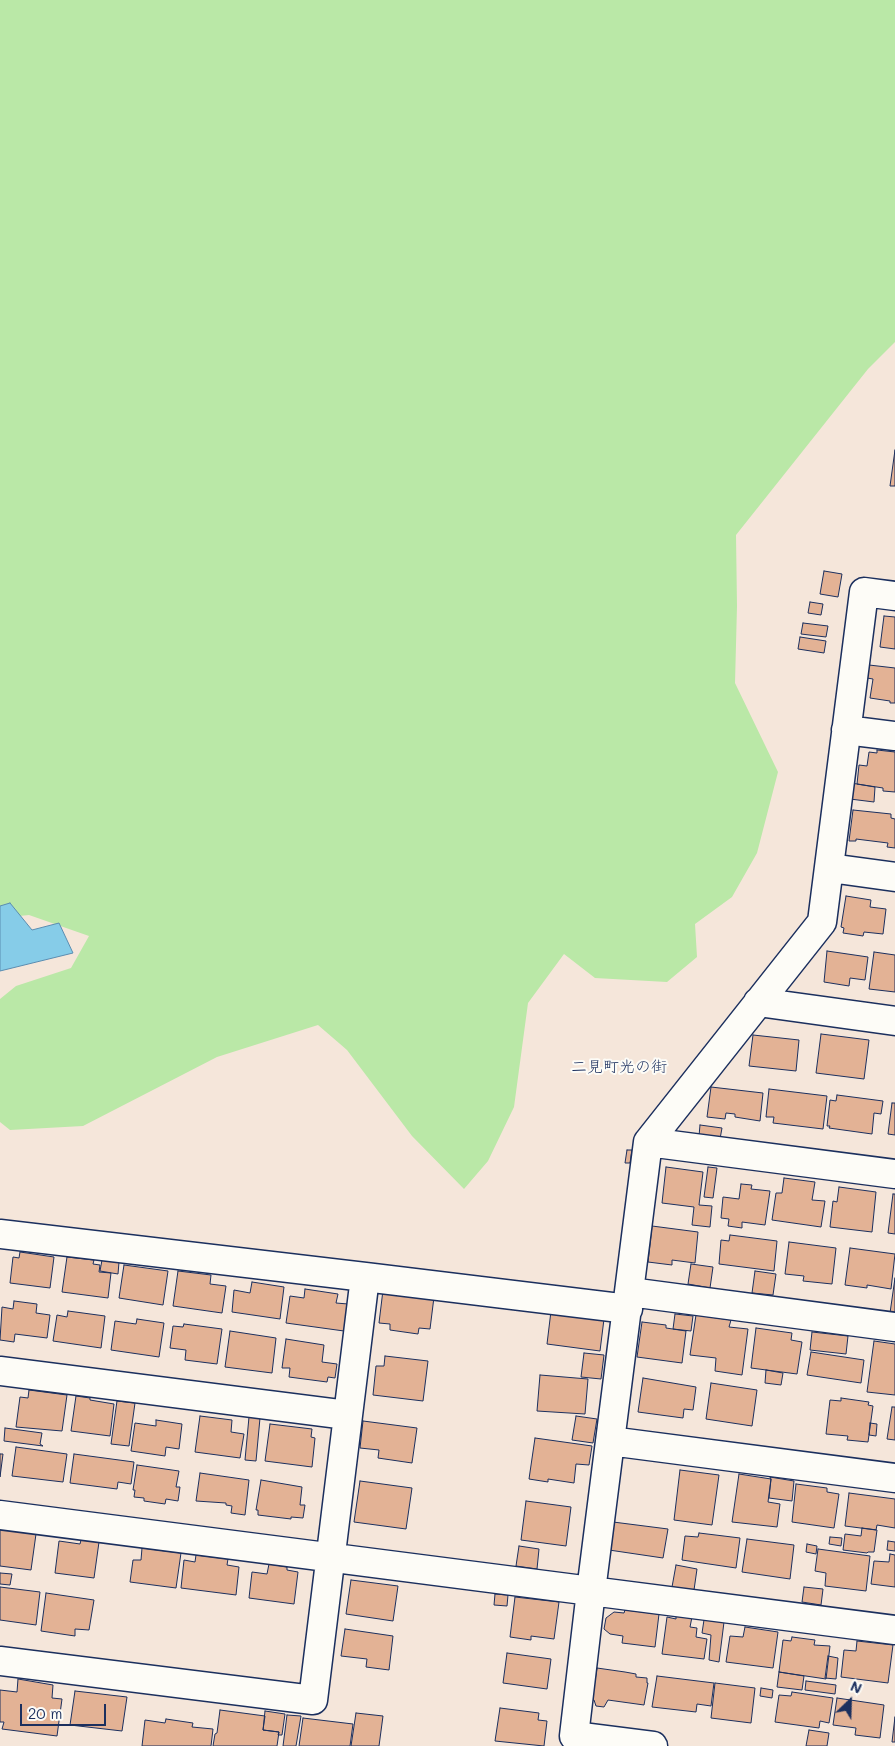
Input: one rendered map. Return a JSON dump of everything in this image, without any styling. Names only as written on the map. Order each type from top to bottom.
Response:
[{"type":"street","points":[[653,1746],[574,1736],[648,1142],[822,922],[864,592],[895,596]]},
{"type":"street","points":[[846,730],[895,736]]},
{"type":"street","points":[[830,868],[895,877]]},
{"type":"street","points":[[758,1002],[895,1021]]},
{"type":"street","points":[[648,1142],[895,1174]]},
{"type":"street","points":[[0,1234],[365,1278],[629,1300],[895,1327]]},
{"type":"street","points":[[0,1661],[313,1700],[365,1278]]},
{"type":"street","points":[[0,1371],[347,1415]]},
{"type":"street","points":[[610,1441],[895,1478]]},
{"type":"street","points":[[0,1515],[895,1630]]},
{"type":"green space","points":[[0,0],[895,0],[895,342],[868,369],[736,535],[735,683],[778,772],[757,853],[732,897],[695,924],[697,957],[667,982],[595,978],[564,954],[528,1003],[514,1107],[488,1161],[464,1189],[412,1136],[347,1050],[318,1025],[217,1057],[83,1126],[10,1130],[0,1122],[0,999],[16,986],[71,968],[89,936],[29,915],[0,918]]},
{"type":"water","points":[[10,903],[32,930],[59,923],[73,953],[0,971],[0,906]]},
{"type":"building","points":[[895,450],[895,486],[890,486]]},
{"type":"building","points":[[824,571],[842,574],[838,597],[820,594]]},
{"type":"building","points":[[810,602],[823,604],[821,615],[808,613]]},
{"type":"building","points":[[884,616],[895,617],[895,649],[880,647]]},
{"type":"building","points":[[803,623],[828,626],[826,637],[801,634]]},
{"type":"building","points":[[800,637],[826,641],[824,653],[798,649]]},
{"type":"building","points":[[869,665],[895,668],[895,703],[870,698],[873,679],[867,678]]},
{"type":"building","points":[[877,750],[895,752],[895,792],[857,784],[859,765],[867,766],[869,752],[877,753]]},
{"type":"building","points":[[851,783],[875,787],[874,802],[850,799]]},
{"type":"building","points":[[853,810],[891,814],[891,818],[895,819],[895,848],[887,847],[888,843],[856,839],[856,841],[849,841]]},
{"type":"building","points":[[846,896],[871,900],[870,907],[886,909],[883,934],[864,932],[863,936],[843,933],[844,928],[841,927]]},
{"type":"building","points":[[827,951],[868,957],[865,980],[850,978],[849,986],[824,982]]},
{"type":"building","points":[[874,952],[895,955],[895,992],[869,989]]},
{"type":"building","points":[[821,1034],[869,1040],[864,1079],[816,1073]]},
{"type":"building","points":[[753,1035],[799,1040],[796,1071],[749,1066]]},
{"type":"building","points":[[711,1087],[763,1093],[760,1121],[735,1117],[735,1114],[726,1113],[725,1119],[707,1117]]},
{"type":"building","points":[[769,1089],[827,1096],[823,1129],[773,1123],[774,1117],[766,1117]]},
{"type":"building","points":[[837,1095],[883,1101],[881,1114],[874,1113],[872,1134],[829,1128],[830,1126],[827,1126],[830,1100],[836,1101]]},
{"type":"building","points":[[892,1103],[895,1103],[895,1135],[888,1134]]},
{"type":"building","points":[[700,1125],[722,1128],[720,1139],[699,1136]]},
{"type":"building","points":[[627,1150],[632,1150],[630,1163],[625,1163]]},
{"type":"building","points":[[666,1167],[703,1172],[699,1205],[712,1206],[710,1227],[692,1225],[694,1207],[662,1203]]},
{"type":"building","points":[[708,1167],[717,1168],[713,1198],[704,1197]]},
{"type":"building","points":[[784,1178],[815,1182],[812,1200],[825,1201],[821,1227],[772,1220],[776,1193],[782,1193]]},
{"type":"building","points":[[741,1184],[752,1185],[751,1189],[770,1191],[765,1225],[742,1222],[742,1228],[728,1226],[729,1219],[721,1218],[723,1197],[739,1199]]},
{"type":"building","points":[[839,1187],[876,1192],[872,1232],[830,1227],[833,1201],[837,1202]]},
{"type":"building","points":[[893,1194],[895,1194],[895,1234],[888,1233]]},
{"type":"building","points":[[652,1226],[698,1232],[695,1263],[672,1260],[672,1265],[648,1262]]},
{"type":"building","points":[[730,1235],[777,1241],[774,1271],[719,1264],[721,1240],[729,1241]]},
{"type":"building","points":[[789,1242],[836,1248],[832,1284],[803,1281],[804,1276],[785,1274]]},
{"type":"building","points":[[850,1248],[895,1254],[891,1289],[867,1285],[867,1288],[845,1285]]},
{"type":"building","points":[[20,1252],[54,1257],[50,1288],[10,1283],[13,1257],[19,1258]]},
{"type":"building","points":[[67,1257],[94,1260],[93,1264],[100,1265],[99,1272],[111,1273],[108,1298],[62,1292]]},
{"type":"building","points":[[102,1260],[119,1262],[118,1274],[100,1271]]},
{"type":"building","points":[[691,1264],[713,1267],[710,1288],[688,1284]]},
{"type":"building","points":[[124,1265],[168,1271],[163,1305],[119,1298]]},
{"type":"building","points":[[178,1271],[211,1275],[210,1284],[226,1286],[222,1313],[173,1306]]},
{"type":"building","points":[[755,1271],[776,1274],[773,1295],[752,1293]]},
{"type":"building","points":[[895,1278],[895,1313],[890,1313]]},
{"type":"building","points":[[252,1282],[284,1287],[280,1319],[232,1312],[234,1290],[250,1293]]},
{"type":"building","points":[[305,1289],[338,1294],[336,1303],[348,1304],[344,1331],[286,1323],[290,1296],[304,1298]]},
{"type":"building","points":[[383,1290],[434,1297],[430,1329],[419,1328],[418,1334],[390,1330],[390,1324],[379,1323]]},
{"type":"building","points":[[14,1301],[37,1304],[36,1313],[50,1315],[47,1338],[15,1334],[14,1342],[0,1340],[2,1307],[13,1309]]},
{"type":"building","points":[[68,1311],[105,1316],[101,1348],[53,1341],[57,1315],[67,1317]]},
{"type":"building","points":[[551,1311],[604,1319],[600,1351],[547,1344]]},
{"type":"building","points":[[675,1314],[693,1316],[691,1331],[673,1329]]},
{"type":"building","points":[[696,1315],[731,1320],[729,1327],[748,1329],[742,1375],[715,1371],[716,1358],[690,1355]]},
{"type":"building","points":[[137,1319],[164,1323],[159,1357],[111,1350],[115,1321],[136,1324]]},
{"type":"building","points":[[642,1322],[666,1325],[666,1328],[686,1331],[682,1363],[637,1357]]},
{"type":"building","points":[[184,1324],[222,1329],[217,1364],[185,1360],[186,1350],[170,1348],[173,1326],[183,1327]]},
{"type":"building","points":[[756,1328],[792,1333],[791,1340],[802,1342],[797,1374],[751,1368]]},
{"type":"building","points":[[230,1331],[276,1338],[272,1373],[225,1367]]},
{"type":"building","points":[[812,1332],[848,1336],[846,1354],[810,1350]]},
{"type":"building","points":[[286,1339],[324,1345],[322,1362],[337,1364],[335,1378],[328,1377],[327,1382],[289,1377],[290,1368],[282,1368]]},
{"type":"building","points":[[874,1341],[895,1344],[895,1395],[867,1392]]},
{"type":"building","points":[[811,1352],[864,1360],[861,1383],[807,1375]]},
{"type":"building","points":[[584,1353],[604,1355],[601,1379],[581,1377]]},
{"type":"building","points":[[385,1356],[428,1361],[423,1401],[373,1395],[376,1366],[384,1366]]},
{"type":"building","points":[[766,1370],[783,1373],[781,1385],[765,1383]]},
{"type":"building","points":[[540,1375],[588,1379],[585,1414],[537,1411]]},
{"type":"building","points":[[643,1378],[696,1387],[693,1410],[684,1409],[683,1418],[638,1412]]},
{"type":"building","points":[[711,1383],[757,1390],[752,1426],[706,1419]]},
{"type":"building","points":[[29,1390],[67,1395],[62,1431],[16,1427],[20,1397],[28,1398]]},
{"type":"building","points":[[76,1396],[114,1404],[110,1436],[71,1431]]},
{"type":"building","points":[[841,1398],[869,1402],[868,1405],[873,1406],[868,1442],[847,1440],[848,1436],[826,1434],[830,1400],[841,1401]]},
{"type":"building","points":[[117,1401],[135,1403],[129,1446],[111,1444]]},
{"type":"building","points":[[892,1407],[895,1407],[895,1440],[887,1439]]},
{"type":"building","points":[[200,1416],[232,1420],[231,1432],[244,1434],[240,1458],[195,1452]]},
{"type":"building","points":[[576,1416],[597,1419],[593,1443],[572,1440]]},
{"type":"building","points":[[249,1417],[260,1418],[256,1461],[245,1460]]},
{"type":"building","points":[[156,1420],[182,1424],[179,1449],[166,1447],[165,1456],[131,1451],[135,1423],[156,1426]]},
{"type":"building","points":[[363,1421],[417,1428],[412,1463],[378,1458],[379,1450],[360,1448]]},
{"type":"building","points":[[870,1423],[877,1424],[876,1436],[869,1435]]},
{"type":"building","points":[[270,1424],[312,1429],[311,1437],[315,1438],[312,1467],[265,1461]]},
{"type":"building","points":[[5,1428],[42,1433],[40,1444],[43,1446],[4,1441]]},
{"type":"building","points":[[535,1438],[592,1446],[589,1465],[576,1464],[574,1483],[548,1479],[548,1482],[529,1479]]},
{"type":"building","points":[[16,1447],[67,1454],[63,1482],[12,1476]]},
{"type":"building","points":[[0,1454],[3,1454],[0,1477]]},
{"type":"building","points":[[74,1454],[134,1462],[131,1484],[118,1482],[117,1489],[70,1483]]},
{"type":"building","points":[[137,1465],[179,1471],[176,1487],[180,1487],[178,1501],[166,1499],[165,1504],[144,1501],[144,1498],[134,1497],[135,1490],[133,1490]]},
{"type":"building","points":[[680,1470],[719,1475],[712,1525],[674,1520]]},
{"type":"building","points":[[200,1473],[249,1480],[245,1515],[231,1513],[232,1506],[226,1505],[226,1503],[196,1501]]},
{"type":"building","points":[[739,1474],[771,1479],[768,1502],[780,1504],[777,1527],[732,1522]]},
{"type":"building","points":[[770,1477],[794,1481],[792,1501],[769,1498]]},
{"type":"building","points":[[261,1480],[302,1487],[300,1505],[305,1505],[303,1518],[291,1517],[291,1519],[258,1515],[258,1510],[256,1510]]},
{"type":"building","points":[[360,1481],[412,1488],[406,1529],[354,1522]]},
{"type":"building","points":[[796,1484],[827,1488],[827,1492],[839,1494],[834,1528],[792,1522]]},
{"type":"building","points":[[849,1493],[895,1499],[895,1528],[877,1525],[876,1530],[845,1526]]},
{"type":"building","points":[[526,1501],[571,1507],[566,1546],[521,1540]]},
{"type":"building","points":[[613,1522],[668,1529],[663,1558],[609,1550]]},
{"type":"building","points":[[862,1528],[877,1530],[874,1552],[843,1550],[845,1534],[861,1536]]},
{"type":"building","points":[[0,1529],[36,1534],[31,1570],[0,1566]]},
{"type":"building","points":[[699,1533],[740,1538],[736,1568],[682,1560],[685,1536],[698,1537]]},
{"type":"building","points":[[830,1537],[842,1538],[841,1546],[829,1544]]},
{"type":"building","points":[[747,1539],[794,1545],[790,1579],[742,1572]]},
{"type":"building","points":[[81,1540],[99,1542],[94,1578],[55,1573],[59,1541],[80,1544]]},
{"type":"building","points":[[888,1541],[895,1542],[895,1551],[887,1550]]},
{"type":"building","points":[[807,1544],[817,1546],[816,1554],[806,1552]]},
{"type":"building","points":[[519,1546],[539,1549],[537,1569],[516,1566]]},
{"type":"building","points":[[142,1548],[181,1553],[176,1588],[130,1582],[133,1560],[141,1560]]},
{"type":"building","points":[[818,1549],[870,1556],[866,1591],[825,1586],[826,1573],[815,1571]]},
{"type":"building","points":[[890,1554],[895,1555],[895,1587],[871,1584],[874,1561],[889,1562]]},
{"type":"building","points":[[196,1555],[228,1559],[227,1565],[239,1567],[236,1595],[181,1588],[184,1560],[195,1562]]},
{"type":"building","points":[[269,1564],[287,1567],[287,1570],[298,1572],[294,1604],[249,1598],[252,1572],[267,1574]]},
{"type":"building","points":[[676,1565],[697,1569],[694,1590],[672,1587]]},
{"type":"building","points":[[0,1573],[12,1574],[10,1585],[0,1584]]},
{"type":"building","points":[[351,1580],[398,1586],[393,1621],[346,1614]]},
{"type":"building","points":[[0,1587],[40,1592],[36,1625],[0,1620]]},
{"type":"building","points":[[804,1587],[823,1589],[821,1605],[802,1602]]},
{"type":"building","points":[[46,1593],[94,1600],[89,1630],[75,1629],[75,1636],[41,1631]]},
{"type":"building","points":[[495,1594],[508,1595],[507,1606],[494,1605]]},
{"type":"building","points":[[515,1597],[559,1602],[554,1639],[531,1636],[531,1640],[510,1637]]},
{"type":"building","points":[[625,1610],[659,1614],[655,1647],[622,1643],[623,1636],[610,1634],[604,1629],[606,1618],[614,1612],[624,1613]]},
{"type":"building","points":[[676,1616],[692,1617],[690,1627],[697,1628],[696,1637],[707,1639],[704,1659],[662,1654],[667,1617],[676,1619]]},
{"type":"building","points":[[704,1620],[724,1622],[719,1662],[709,1660],[711,1635],[702,1633]]},
{"type":"building","points":[[745,1627],[778,1632],[773,1668],[726,1662],[730,1636],[743,1637]]},
{"type":"building","points":[[345,1629],[393,1636],[389,1670],[366,1667],[367,1659],[341,1656]]},
{"type":"building","points":[[792,1637],[815,1640],[814,1645],[830,1646],[826,1679],[779,1672],[783,1640],[791,1641]]},
{"type":"building","points":[[857,1641],[893,1645],[888,1683],[841,1677],[844,1650],[856,1651]]},
{"type":"building","points":[[507,1653],[551,1659],[547,1689],[503,1683]]},
{"type":"building","points":[[828,1656],[838,1658],[836,1679],[825,1678]]},
{"type":"building","points":[[597,1668],[636,1674],[636,1677],[647,1678],[648,1683],[644,1705],[608,1700],[604,1707],[596,1706],[594,1700],[592,1700]]},
{"type":"building","points":[[779,1672],[804,1676],[802,1690],[777,1687]]},
{"type":"building","points":[[657,1676],[714,1683],[711,1706],[697,1704],[696,1712],[652,1707]]},
{"type":"building","points":[[18,1679],[53,1685],[52,1698],[62,1699],[57,1736],[2,1729],[4,1722],[0,1722],[0,1690],[17,1692]]},
{"type":"building","points":[[806,1681],[836,1685],[835,1694],[805,1690]]},
{"type":"building","points":[[715,1683],[755,1688],[751,1723],[711,1718]]},
{"type":"building","points":[[761,1688],[773,1690],[772,1698],[760,1696]]},
{"type":"building","points":[[75,1691],[127,1697],[122,1731],[70,1725]]},
{"type":"building","points":[[792,1692],[833,1698],[829,1723],[820,1721],[819,1728],[775,1722],[779,1695],[791,1696]]},
{"type":"building","points":[[837,1698],[884,1705],[880,1738],[855,1735],[856,1728],[833,1725]]},
{"type":"building","points":[[500,1708],[539,1713],[538,1720],[547,1721],[544,1746],[495,1741]]},
{"type":"building","points":[[220,1710],[265,1716],[263,1730],[279,1732],[277,1746],[213,1746]]},
{"type":"building","points":[[265,1711],[285,1714],[282,1735],[278,1735],[279,1732],[263,1730]]},
{"type":"building","points":[[356,1713],[383,1716],[379,1746],[351,1746]]},
{"type":"building","points":[[287,1715],[301,1716],[296,1746],[283,1746]]},
{"type":"building","points":[[895,1717],[895,1742],[892,1742]]},
{"type":"building","points":[[303,1718],[353,1724],[350,1746],[299,1746]]},
{"type":"building","points":[[166,1719],[193,1723],[192,1727],[213,1729],[211,1746],[142,1746],[145,1720],[165,1723]]},
{"type":"building","points":[[809,1730],[829,1733],[827,1746],[806,1746]]},
{"type":"district","name":"二見町光の街","points":[[619,1067]]}]
